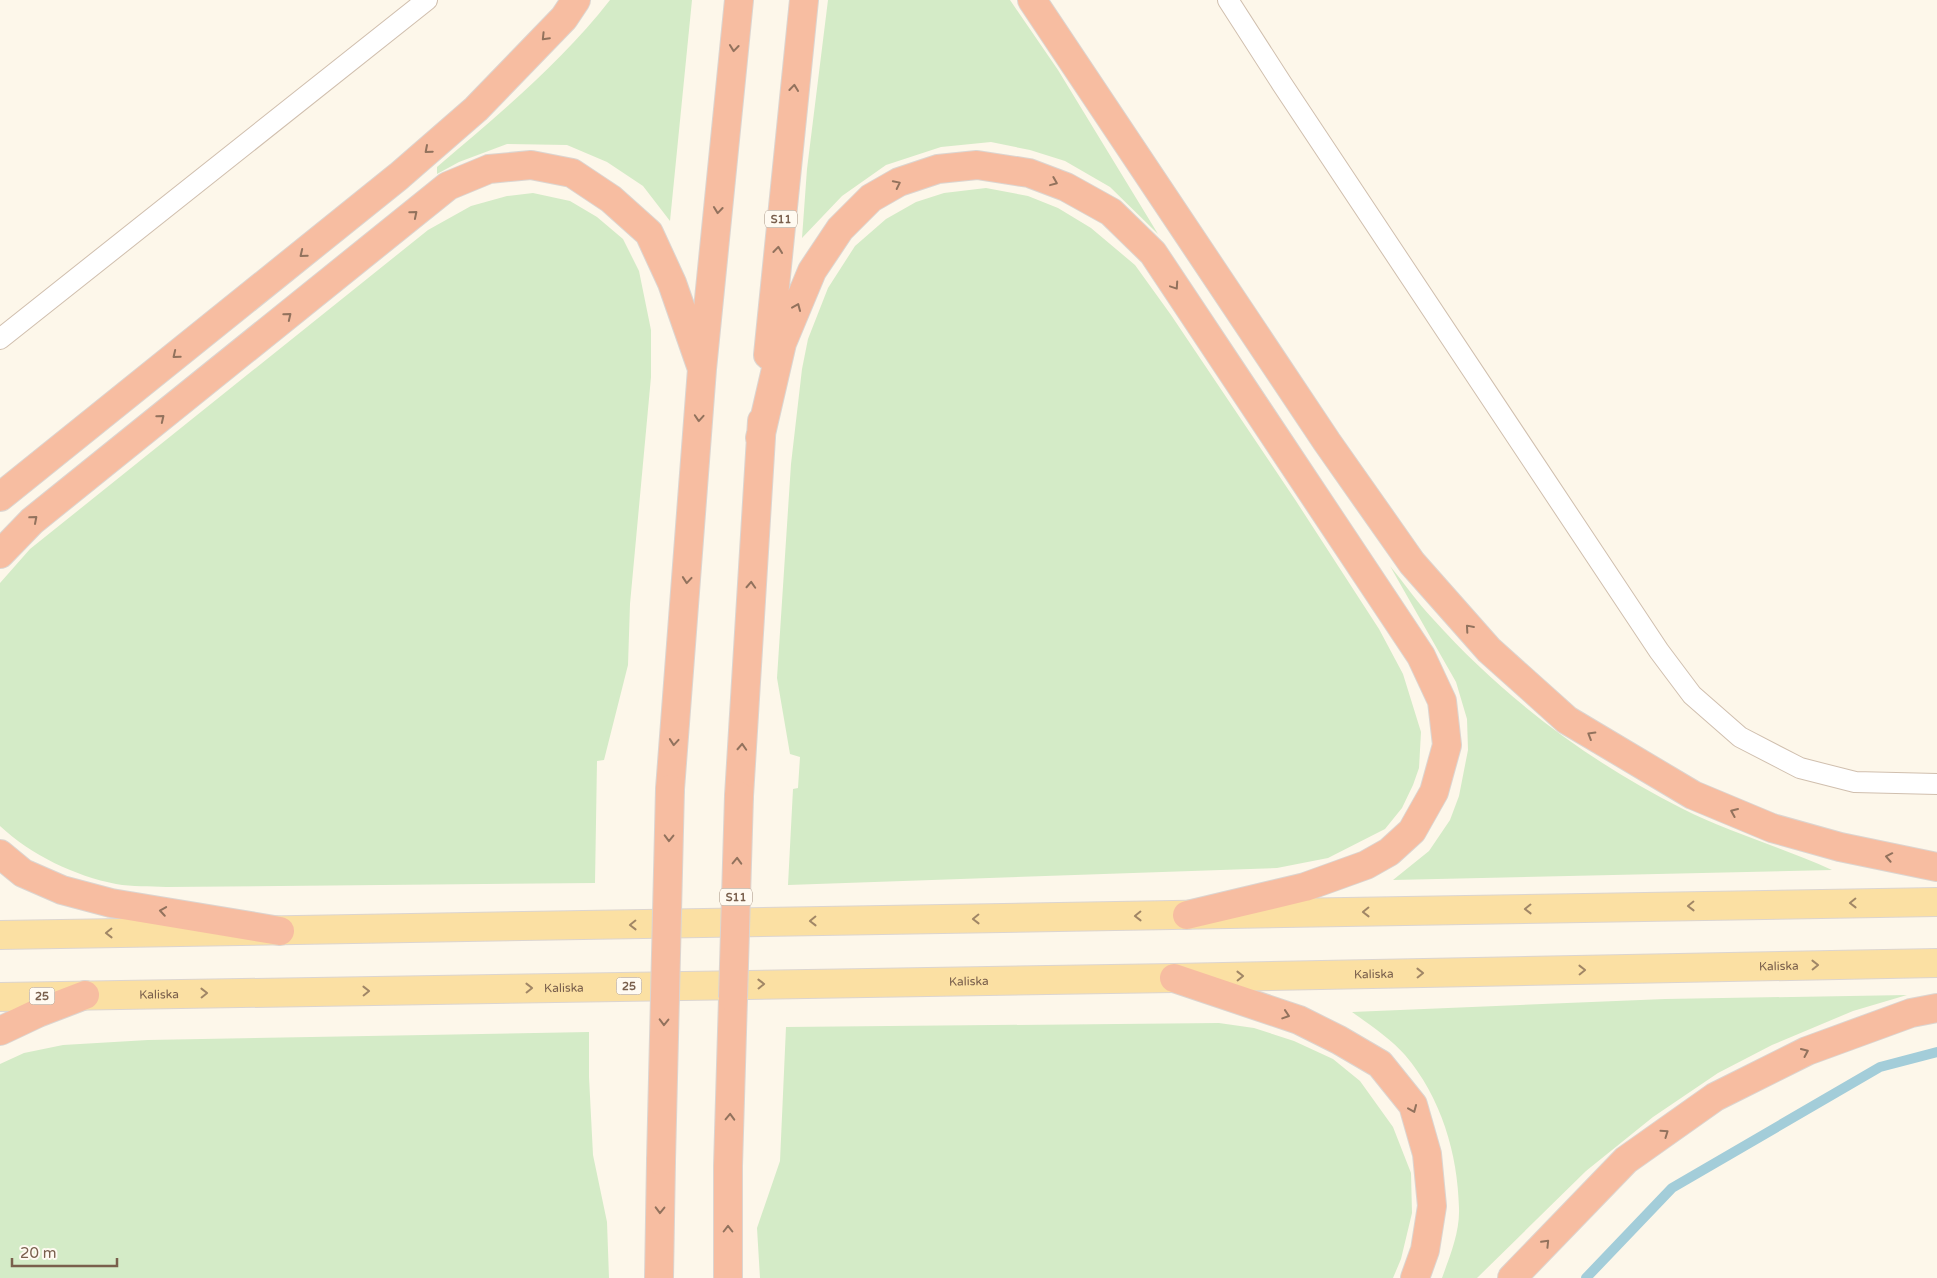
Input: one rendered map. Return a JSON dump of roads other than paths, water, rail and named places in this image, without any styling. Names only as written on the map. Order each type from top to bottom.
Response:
[{"type":"highway","points":[[0,497],[406,170],[476,109],[564,18],[576,0]]},
{"type":"highway","points":[[659,1278],[670,789],[702,369],[739,0]]},
{"type":"highway","name":"S11","points":[[728,1278],[728,1166],[739,796],[760,438],[804,0]]},
{"type":"highway","points":[[1032,0],[1322,434],[1412,563],[1489,650],[1567,720],[1693,795],[1772,828],[1840,848],[1937,867]]},
{"type":"highway","points":[[0,554],[32,521],[448,186],[489,169],[532,165],[572,173],[610,199],[649,233],[672,282],[702,369]]},
{"type":"highway","points":[[760,438],[782,343],[812,271],[840,229],[871,198],[899,182],[938,169],[977,165],[1029,172],[1066,187],[1111,212],[1153,253],[1421,656],[1442,701],[1447,745],[1434,792],[1412,831],[1389,852],[1366,865],[1306,887],[1187,915]]},
{"type":"highway","points":[[0,854],[24,873],[62,890],[111,903],[280,930]]},
{"type":"highway","points":[[1174,978],[1299,1020],[1340,1040],[1380,1064],[1413,1105],[1428,1154],[1432,1206],[1425,1250],[1415,1278]]},
{"type":"highway","points":[[0,1031],[38,1013],[85,995]]},
{"type":"highway","points":[[1512,1278],[1626,1160],[1715,1097],[1807,1051],[1912,1013],[1937,1008]]},
{"type":"main road","points":[[0,935],[1937,902]]},
{"type":"main road","name":"Kaliska","points":[[0,997],[1174,978],[1937,963]]},
{"type":"lane","points":[[0,339],[427,0]]},
{"type":"lane","points":[[1228,0],[1659,651],[1692,695],[1740,738],[1800,768],[1855,782],[1937,784]]},
{"type":"waterway","points":[[1586,1278],[1672,1188],[1880,1067],[1937,1052]]}]
